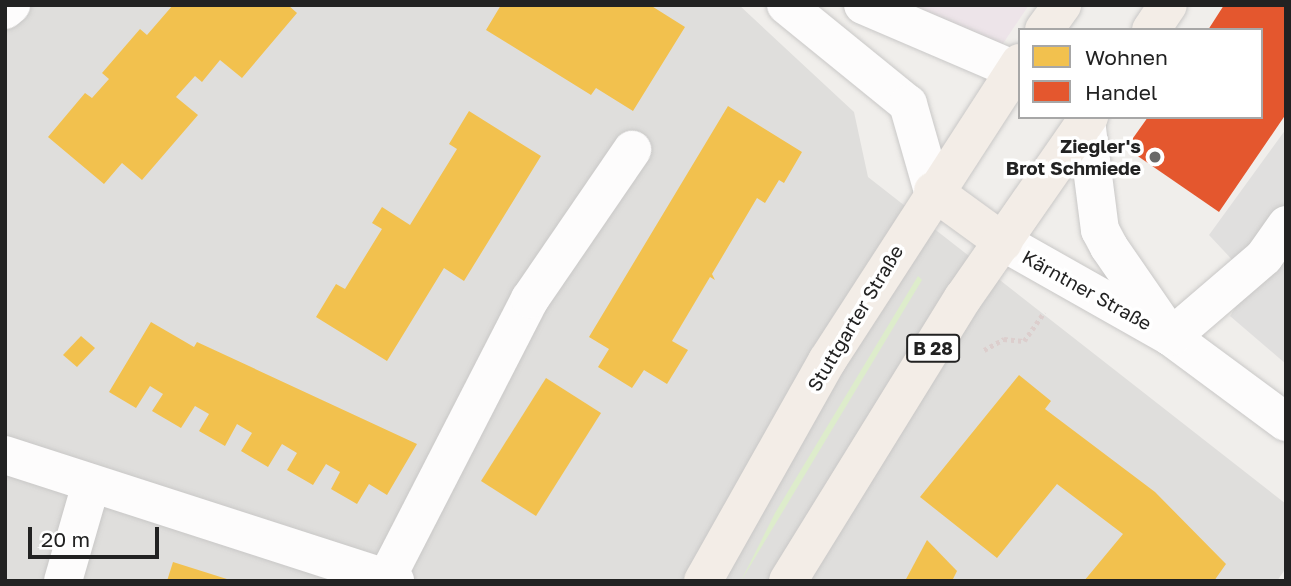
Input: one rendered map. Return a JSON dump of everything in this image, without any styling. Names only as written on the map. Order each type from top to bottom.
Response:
[{"type":"main road","points":[[1045,28],[1062,5]]},
{"type":"main road","points":[[1152,28],[1168,5]]},
{"type":"main road","name":"Stuttgarter Straße","points":[[703,581],[827,361],[933,191],[1018,69]]},
{"type":"main road","name":"B 28","points":[[788,581],[1003,242],[1085,119]]},
{"type":"main road","points":[[933,191],[1003,242]]},
{"type":"street","points":[[5,10],[11,5]]},
{"type":"street","points":[[786,5],[908,104],[933,191]]},
{"type":"street","points":[[863,5],[1018,69]]},
{"type":"street","name":"Kärntner Straße","points":[[1085,119],[1100,230],[1171,337]]},
{"type":"street","points":[[5,455],[389,580],[530,299],[632,150]]},
{"type":"street","points":[[1171,337],[1264,257],[1286,225]]},
{"type":"street","name":"Kärntner Straße","points":[[1003,242],[1064,282],[1171,337],[1286,422]]},
{"type":"street","points":[[63,581],[92,484]]},
{"type":"path","points":[[978,358],[1004,339],[1024,341],[1064,282]]},
{"type":"shaded area","points":[[5,5],[739,5],[854,112],[868,177],[1286,504],[1286,568],[1277,581],[5,581]]},
{"type":"shaded area","points":[[888,5],[1029,5],[983,73]]},
{"type":"shaded area","points":[[1286,129],[1286,364],[1230,316],[1252,281],[1209,235]]},
{"type":"green space","points":[[918,276],[922,280],[741,581],[775,513]]},
{"type":"building: Wohnen","points":[[173,5],[288,5],[297,13],[242,78],[220,60],[202,82],[195,76],[176,97],[198,115],[142,180],[122,163],[104,184],[48,137],[85,93],[92,98],[109,79],[102,73],[140,29],[147,35]]},
{"type":"building: Wohnen","points":[[501,5],[650,5],[685,27],[633,111],[596,88],[591,95],[486,30]]},
{"type":"building: Wohnen","points":[[728,106],[802,152],[784,183],[779,180],[765,203],[757,198],[712,274],[715,280],[710,277],[672,341],[688,350],[667,384],[644,370],[632,388],[598,367],[609,349],[589,337]]},
{"type":"building: Wohnen","points":[[469,111],[541,156],[464,281],[444,268],[387,361],[316,317],[336,284],[345,289],[382,229],[372,223],[382,207],[410,225],[457,149],[449,144]]},
{"type":"building: Wohnen","points":[[151,322],[194,347],[197,342],[417,444],[387,495],[369,484],[357,504],[331,489],[340,472],[326,464],[313,485],[287,470],[297,453],[282,444],[268,467],[241,451],[252,433],[237,424],[225,446],[199,431],[209,414],[195,406],[181,428],[152,411],[163,394],[150,386],[136,408],[109,392]]},
{"type":"building: Wohnen","points":[[81,336],[95,348],[77,367],[63,355]]},
{"type":"building: Wohnen","points":[[1019,375],[1051,401],[1045,409],[1155,492],[1226,564],[1214,581],[1084,581],[1123,534],[1057,484],[997,558],[920,497]]},
{"type":"building: Wohnen","points":[[546,378],[601,413],[536,516],[481,481]]},
{"type":"building: Wohnen","points":[[927,540],[957,571],[952,581],[905,581]]},
{"type":"building: Wohnen","points":[[173,562],[230,580],[230,581],[167,581]]},
{"type":"building: Handel","points":[[1224,5],[1286,5],[1286,114],[1219,212],[1126,148],[1147,119],[1263,119],[1263,28],[1209,28]]},
{"type":"place","name":"Ziegler's Brot Schmiede","points":[[1155,157]]}]
